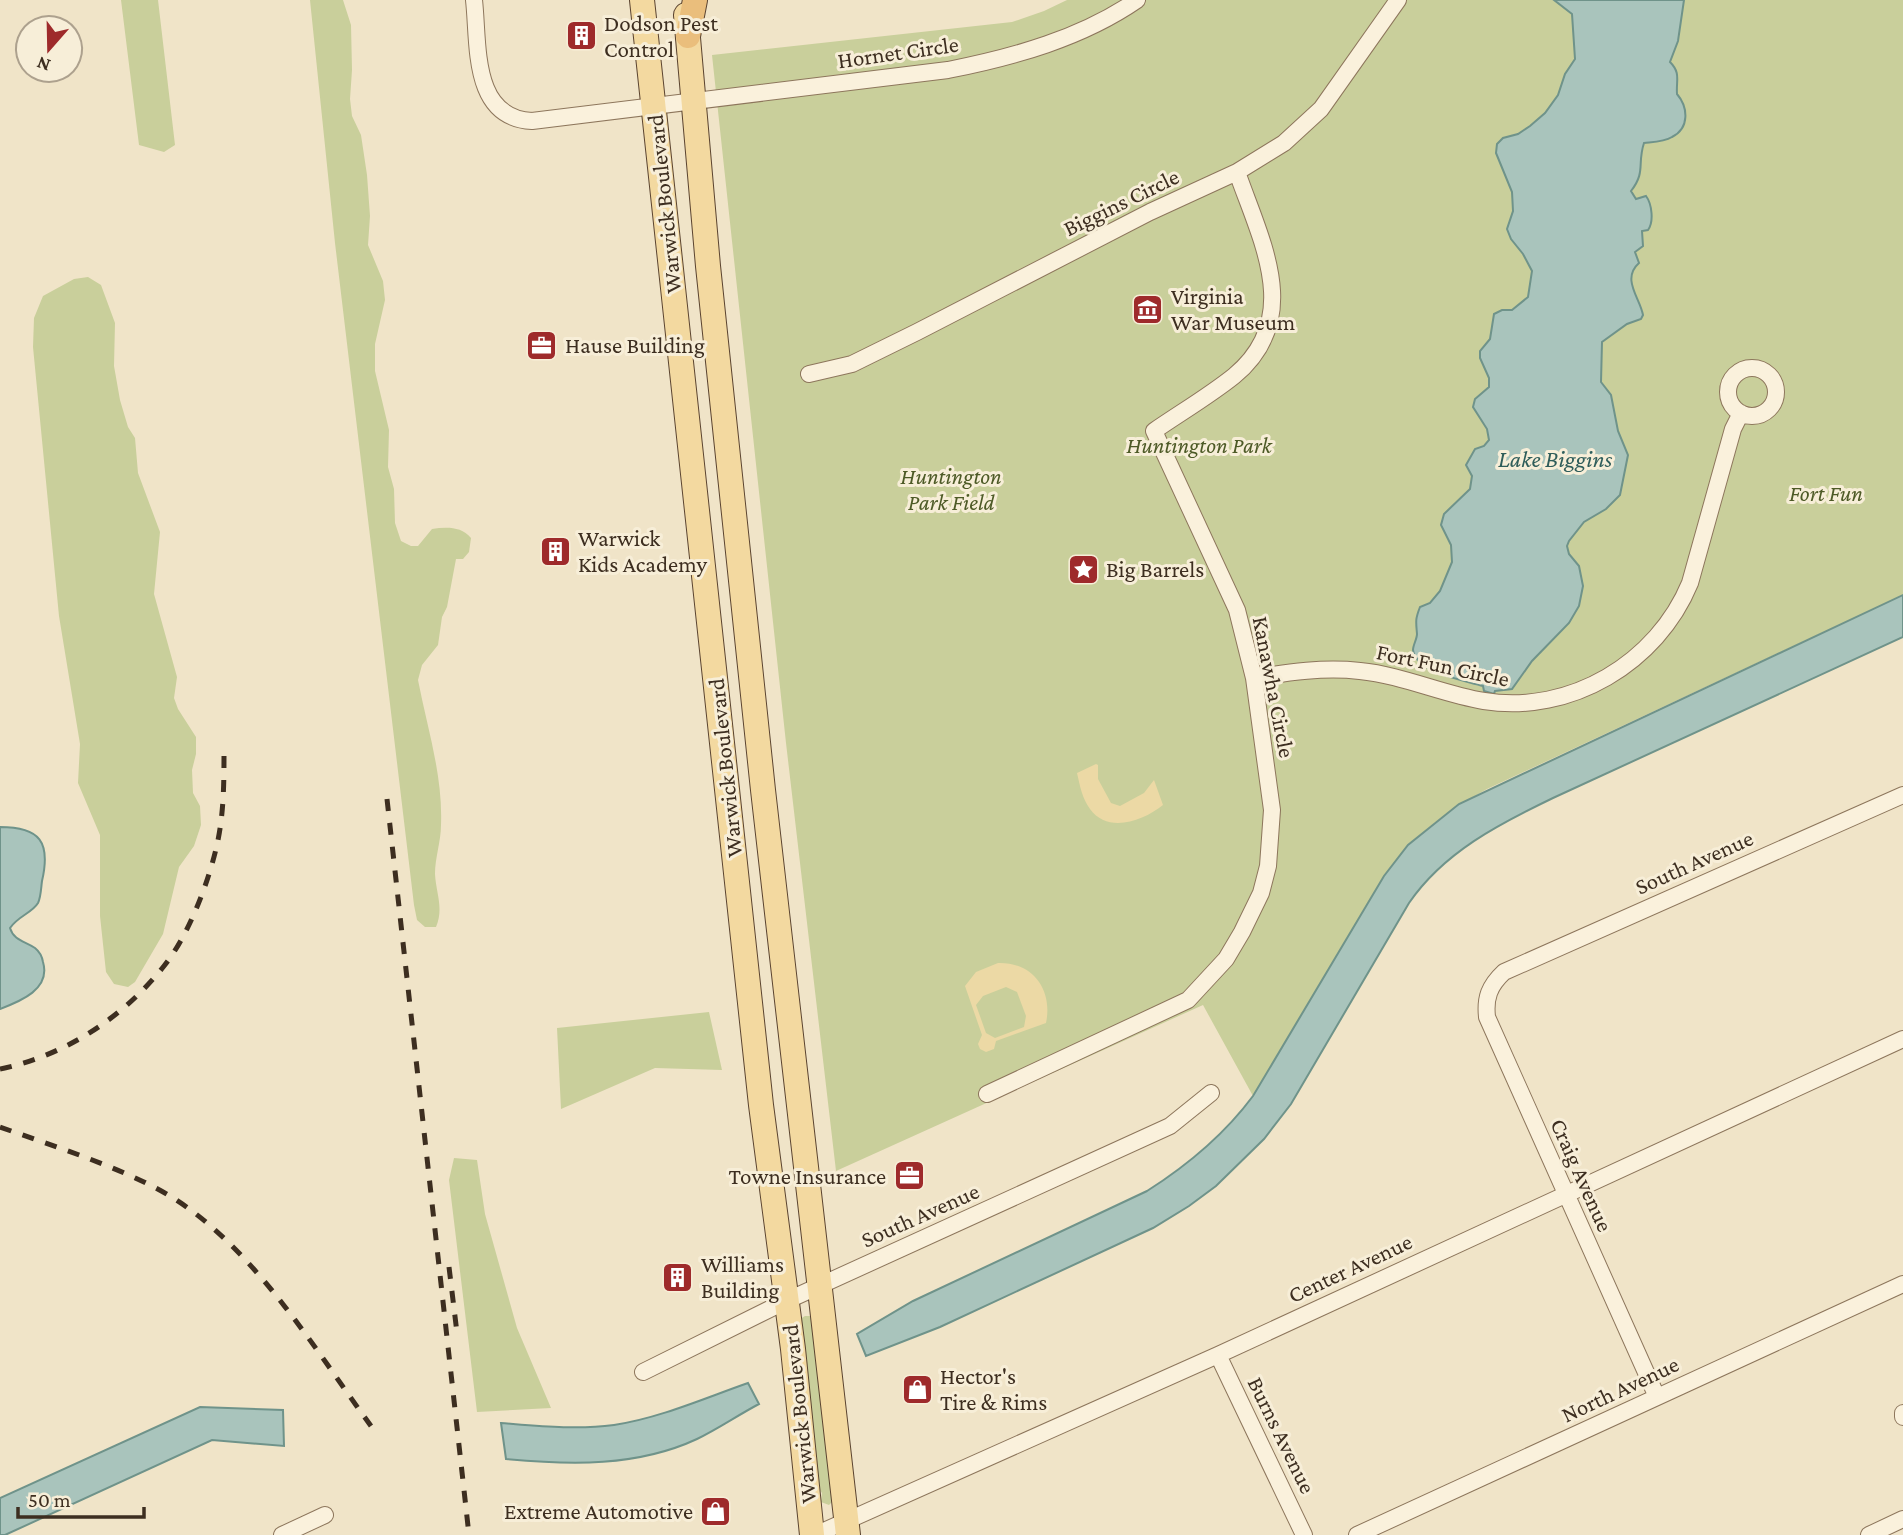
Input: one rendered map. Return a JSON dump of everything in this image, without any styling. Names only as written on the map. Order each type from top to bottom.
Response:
[{"type":"highway","points":[[688,36],[695,0]]},
{"type":"main road","name":"Warwick Boulevard","points":[[642,0],[761,1105],[813,1535]]},
{"type":"main road","name":"Warwick Boulevard","points":[[684,0],[763,790],[847,1528]]},
{"type":"main road","points":[[681,357],[718,353]]},
{"type":"main road","points":[[727,793],[763,790]]},
{"type":"main road","points":[[747,976],[783,971]]},
{"type":"street","name":"Hornet Circle","points":[[474,0],[482,83],[489,98],[509,116],[532,121],[948,70],[1000,59],[1051,43],[1099,22],[1137,0]]},
{"type":"street","name":"Biggins Circle","points":[[809,374],[852,364],[1150,212],[1237,172],[1284,143],[1321,109],[1398,0]]},
{"type":"street","name":"Kanawha Circle","points":[[987,1094],[1188,1000],[1228,954],[1255,905],[1268,866],[1272,810],[1254,678],[1237,610],[1154,431],[1234,376],[1254,355],[1267,331],[1273,296],[1270,266],[1237,172]]},
{"type":"street","name":"Fort Fun Circle","points":[[1254,678],[1298,671],[1361,671],[1502,703],[1539,701],[1576,692],[1629,663],[1662,632],[1676,613],[1690,583],[1733,429],[1741,413]]},
{"type":"street","name":"South Avenue","points":[[1504,972],[1903,795]]},
{"type":"street","name":"Craig Avenue","points":[[1504,972],[1494,981],[1488,992],[1487,1017],[1657,1397]]},
{"type":"street","name":"Center Avenue","points":[[813,1535],[847,1528],[1903,1039]]},
{"type":"street","name":"South Avenue","points":[[643,1372],[786,1301],[1170,1126],[1211,1093]]},
{"type":"street","name":"North Avenue","points":[[1357,1535],[1903,1284]]},
{"type":"street","name":"Burns Avenue","points":[[1218,1355],[1304,1535]]},
{"type":"street","points":[[282,1535],[325,1515]]},
{"type":"street","points":[[1869,1535],[1903,1519]]},
{"type":"green space","points":[[121,0],[158,0],[175,145],[164,152],[139,145]]},
{"type":"green space","points":[[310,0],[343,0],[351,25],[352,116],[361,135],[367,175],[370,216],[368,245],[383,281],[385,300],[375,344],[375,371],[389,430],[388,467],[394,489],[395,523],[401,541],[411,546],[418,546],[432,529],[458,529],[471,538],[469,552],[463,559],[456,559],[438,645],[422,665],[418,680],[440,788],[441,831],[435,874],[439,907],[436,927],[425,927],[417,920],[414,905],[335,243]]},
{"type":"green space","name":"Huntington Park","points":[[1067,0],[1903,0],[1903,595],[1487,789],[1443,817],[1407,849],[1384,876],[1253,1096],[1203,1005],[836,1171],[786,743],[712,55],[1012,22]]},
{"type":"green space","points":[[88,277],[101,285],[115,323],[114,366],[120,400],[128,427],[135,438],[138,473],[160,532],[154,594],[177,677],[174,698],[196,737],[192,770],[193,793],[200,806],[201,825],[194,846],[179,867],[163,934],[135,982],[128,987],[114,984],[106,972],[100,916],[100,835],[78,783],[80,744],[59,616],[33,347],[34,318],[43,296],[74,279]]},
{"type":"green space","points":[[709,1012],[722,1070],[655,1068],[561,1109],[557,1028]]},
{"type":"green space","points":[[454,1158],[477,1160],[485,1214],[517,1328],[551,1408],[477,1412],[449,1180]]},
{"type":"green space","points":[[805,1316],[814,1320],[834,1485],[831,1494],[833,1501],[829,1505],[821,1502],[822,1493],[817,1487],[800,1319]]},
{"type":"sand","points":[[1096,764],[1098,779],[1111,803],[1120,806],[1144,793],[1154,780],[1163,805],[1146,816],[1126,822],[1116,823],[1097,817],[1085,801],[1077,773]]},
{"type":"sand","points":[[998,963],[1021,967],[1030,973],[1043,989],[1046,1023],[996,1041],[994,1049],[986,1052],[980,1049],[978,1044],[982,1035],[965,986],[976,972]],"holes":[[[1006,987],[1017,992],[1026,1016],[1024,1027],[995,1038],[986,1033],[976,1005],[983,996]]]},
{"type":"water","name":"Lake Biggins","points":[[1554,0],[1684,0],[1678,41],[1670,62],[1677,73],[1677,94],[1681,99],[1685,117],[1682,128],[1672,137],[1644,143],[1640,173],[1631,191],[1636,199],[1646,196],[1652,213],[1650,227],[1642,231],[1643,246],[1635,252],[1639,263],[1632,275],[1633,289],[1643,315],[1641,319],[1627,324],[1602,342],[1601,382],[1611,395],[1618,431],[1628,455],[1620,495],[1606,509],[1584,522],[1567,546],[1569,554],[1579,566],[1583,586],[1579,606],[1569,623],[1532,661],[1512,689],[1495,691],[1494,694],[1484,691],[1483,686],[1431,670],[1416,658],[1413,650],[1420,607],[1430,603],[1440,591],[1452,562],[1451,545],[1441,525],[1444,514],[1470,489],[1472,476],[1466,465],[1475,449],[1484,446],[1489,440],[1487,429],[1473,407],[1475,399],[1489,387],[1489,378],[1480,358],[1480,351],[1490,339],[1494,314],[1502,310],[1512,310],[1528,297],[1532,271],[1507,229],[1513,211],[1512,192],[1496,153],[1497,144],[1503,138],[1518,134],[1545,113],[1558,95],[1565,74],[1575,59],[1572,14]]},
{"type":"water","points":[[1903,595],[1903,637],[1533,808],[1493,829],[1456,854],[1423,885],[1409,903],[1291,1104],[1264,1139],[1216,1186],[1189,1206],[1153,1228],[940,1327],[866,1356],[857,1334],[913,1301],[1147,1191],[1177,1171],[1218,1136],[1253,1096],[1384,876],[1408,845],[1459,804]]},
{"type":"water","points":[[0,827],[25,830],[33,834],[39,839],[45,856],[38,903],[10,928],[17,938],[39,953],[43,960],[43,980],[25,998],[0,1009]]},
{"type":"water","points":[[748,1383],[759,1404],[705,1435],[674,1448],[651,1455],[603,1462],[506,1459],[501,1423],[572,1427],[614,1425],[665,1413]]},
{"type":"water","points":[[200,1407],[283,1410],[284,1446],[212,1440],[0,1535],[0,1498]]},
{"type":"railway","points":[[0,1069],[47,1055],[91,1032],[130,1002],[164,966],[182,939],[197,906],[214,855],[223,806],[224,750]]},
{"type":"railway","points":[[387,799],[469,1535]]},
{"type":"railway","points":[[0,1127],[132,1176],[184,1205],[216,1231],[273,1292],[371,1426]]},
{"type":"railway","points":[[449,1267],[457,1333]]},
{"type":"place","name":"Dodson Pest Control","points":[[581,36]]},
{"type":"place","name":"Virginia War Museum","points":[[1148,309]]},
{"type":"place","name":"Hause Building","points":[[542,345]]},
{"type":"place","name":"Warwick Kids Academy","points":[[555,551]]},
{"type":"place","name":"Big Barrels","points":[[1083,569]]},
{"type":"place","name":"Towne Insurance","points":[[909,1176]]},
{"type":"place","name":"Williams Building","points":[[678,1277]]},
{"type":"place","name":"Hector's Tire & Rims","points":[[917,1389]]},
{"type":"place","name":"Extreme Automotive","points":[[716,1511]]},
{"type":"park label","name":"Huntington Park Field","points":[[951,489]]},
{"type":"park label","name":"Fort Fun","points":[[1826,493]]}]
